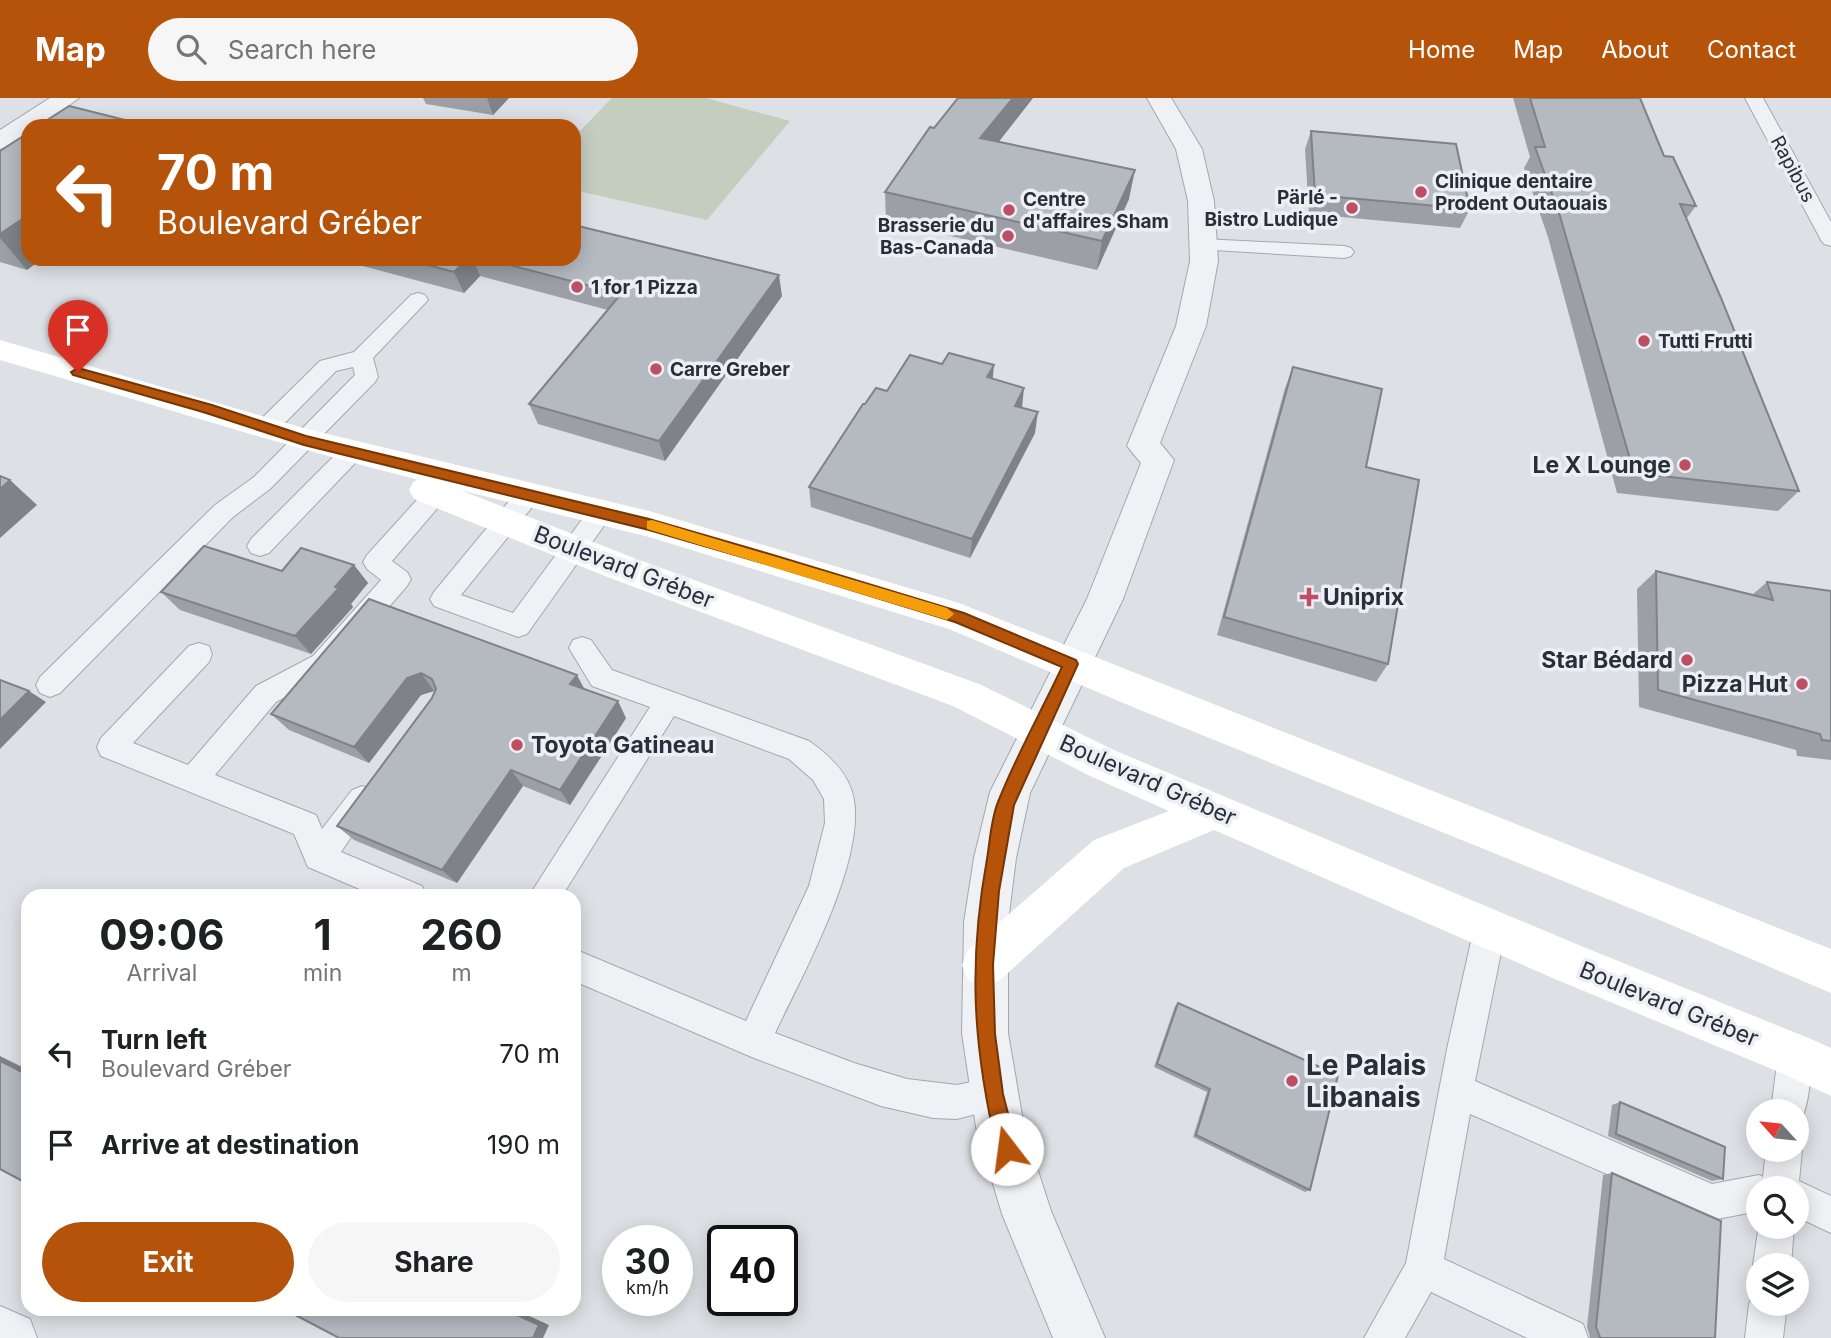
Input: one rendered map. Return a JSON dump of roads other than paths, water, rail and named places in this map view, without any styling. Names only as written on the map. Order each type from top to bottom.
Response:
[{"type":"main road","name":"Boulevard Gréber","points":[[0,350],[207,409],[444,485],[528,495],[601,513],[747,552],[938,611],[981,626],[1831,971]]},
{"type":"main road","name":"Boulevard Gréber","points":[[444,485],[506,522],[965,695],[1040,730],[1102,764],[1570,964],[1813,1064]]},
{"type":"main road","points":[[984,965],[1109,854],[1215,811]]},
{"type":"street","points":[[34,119],[67,98]]},
{"type":"street","points":[[1075,1328],[1027,1214],[1000,1127],[985,1034],[984,965],[990,891],[1005,805],[1071,664],[1105,599],[1158,460],[1143,446],[1191,326],[1198,300],[1203,245],[1201,201],[1189,149],[1159,98]]},
{"type":"street","points":[[0,141],[21,128]]},
{"type":"street","points":[[0,1332],[11,1338]]},
{"type":"lane","name":"Rapibus","points":[[1754,98],[1831,240]]},
{"type":"lane","points":[[1203,245],[1344,253]]},
{"type":"lane","points":[[266,428],[328,366],[362,357],[418,300]]},
{"type":"lane","points":[[50,685],[224,511],[262,483],[367,377],[362,357]]},
{"type":"lane","points":[[260,546],[349,455]]},
{"type":"lane","points":[[193,780],[266,694],[323,664],[398,579],[376,562],[444,485]]},
{"type":"lane","points":[[528,495],[443,599],[518,626],[601,513]]},
{"type":"lane","points":[[582,648],[602,678],[799,750],[829,777],[839,797],[841,817],[836,854],[822,892],[754,1041]]},
{"type":"lane","points":[[199,654],[111,747],[305,824],[319,857],[394,889]]},
{"type":"lane","points":[[549,889],[669,701]]},
{"type":"lane","points":[[319,857],[376,781]]},
{"type":"lane","points":[[1382,1338],[1424,1269],[1490,928]]},
{"type":"lane","points":[[581,968],[754,1041],[862,1081],[918,1098],[960,1102],[994,1094]]},
{"type":"lane","points":[[1794,1099],[1813,1064]]},
{"type":"lane","points":[[1457,1091],[1712,1202],[1746,1195]]},
{"type":"lane","points":[[1809,1204],[1831,1215]]},
{"type":"lane","points":[[1424,1269],[1569,1338]]},
{"type":"lane","points":[[1764,1338],[1767,1316]]},
{"type":"place","name":"Clinique dentaire Prodent Outaouais","points":[[1421,192]]},
{"type":"place","name":"Pärlé - Bistro Ludique","points":[[1352,208]]},
{"type":"place","name":"Centre d'affaires Sham","points":[[1009,210]]},
{"type":"place","name":"Brasserie du Bas-Canada","points":[[1008,236]]},
{"type":"place","name":"1 for 1 Pizza","points":[[577,287]]},
{"type":"place","name":"Tutti Frutti","points":[[1644,341]]},
{"type":"place","name":"Carre Greber","points":[[656,369]]},
{"type":"place","name":"Le X Lounge","points":[[1685,465]]},
{"type":"place","name":"Uniprix","points":[[1309,597]]},
{"type":"place","name":"Star Bédard","points":[[1687,660]]},
{"type":"place","name":"Pizza Hut","points":[[1802,684]]},
{"type":"place","name":"Toyota Gatineau","points":[[517,745]]},
{"type":"place","name":"Le Palais Libanais","points":[[1292,1081]]}]
